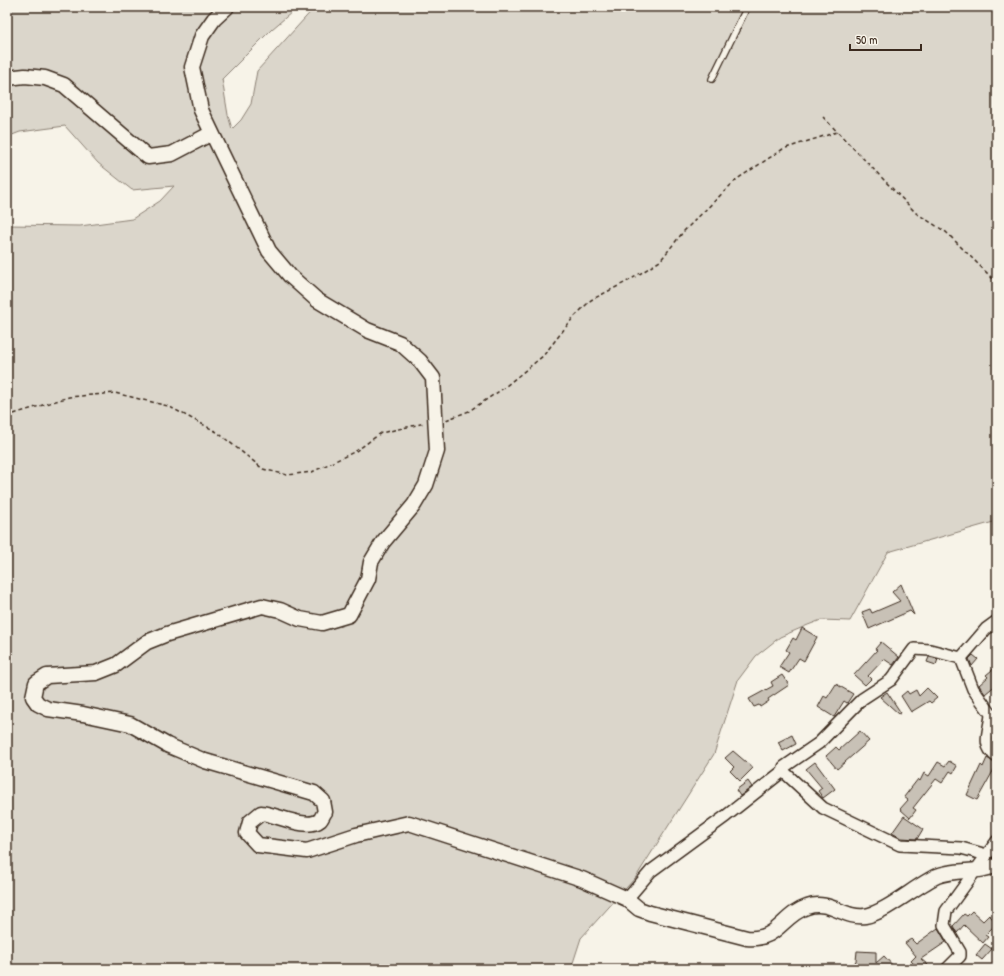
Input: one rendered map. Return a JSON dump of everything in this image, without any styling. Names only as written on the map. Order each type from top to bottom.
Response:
[{"type":"street","points":[[227,7],[214,19],[202,36],[192,67],[200,110],[269,251],[290,276],[317,300],[367,330],[400,343],[420,361],[433,378],[437,421],[437,451],[426,485],[414,505],[383,542],[371,562],[368,579],[349,615],[322,623],[300,619],[280,610],[262,606],[167,634],[147,642],[116,665],[96,673],[47,676],[36,683],[34,697],[38,704],[48,709],[83,714],[130,724],[168,745],[205,761],[314,793],[323,801],[325,812],[319,821],[310,824],[299,823],[271,814],[260,813],[250,822],[247,833],[258,845],[307,851],[356,836],[409,823],[582,879],[627,899],[639,909],[650,913],[754,939],[772,933],[795,913],[809,906],[830,905],[852,915],[867,916],[881,910],[938,876],[978,869],[987,869],[997,865]]},
{"type":"street","points":[[7,78],[25,76],[45,78],[64,85],[148,157],[172,154],[212,133]]},
{"type":"street","points":[[961,658],[986,629],[997,621]]},
{"type":"street","points":[[627,899],[651,871],[726,816],[783,771],[784,767],[819,743],[862,699],[891,680],[914,649],[930,650],[961,658]]},
{"type":"street","points":[[961,658],[974,689],[991,714],[986,740],[990,752],[997,757]]},
{"type":"street","points":[[783,771],[823,808],[900,845],[961,848],[987,855]]},
{"type":"street","points":[[947,969],[960,956],[960,952],[944,924],[946,911],[978,869],[997,840]]},
{"type":"lane","points":[[712,79],[747,7]]},
{"type":"path","points":[[823,117],[916,213],[946,232],[997,283]]},
{"type":"path","points":[[7,416],[69,398],[115,393],[168,406],[217,432],[263,469],[287,475],[312,472],[356,451],[381,433],[450,419],[470,412],[501,390],[543,356],[573,318],[591,300],[630,280],[660,261],[684,231],[738,179],[784,149],[837,132]]},
{"type":"shaded area","points":[[7,7],[298,7],[272,29],[222,79],[232,129],[241,120],[251,104],[257,71],[315,7],[997,7],[997,521],[888,552],[850,621],[821,620],[780,637],[756,656],[738,680],[714,754],[636,877],[581,938],[571,969],[7,969],[7,225],[80,226],[132,219],[160,201],[174,186],[132,190],[98,163],[65,126],[20,132],[7,137]]},
{"type":"building","points":[[901,584],[914,615],[910,611],[869,629],[862,612],[870,609],[872,613],[900,601],[892,592]]},
{"type":"building","points":[[802,628],[817,637],[804,661],[799,658],[789,673],[779,667],[789,652],[786,650],[793,638],[796,640]]},
{"type":"building","points":[[881,642],[899,657],[893,665],[884,659],[868,676],[871,679],[865,685],[854,675],[877,650],[875,649]]},
{"type":"building","points":[[973,655],[978,659],[972,666],[969,659]]},
{"type":"building","points":[[929,657],[938,659],[936,665],[927,662]]},
{"type":"building","points":[[997,666],[997,684],[985,694],[979,685],[988,677],[986,675]]},
{"type":"building","points":[[782,675],[789,685],[768,699],[769,701],[760,707],[759,705],[754,707],[749,699],[773,686],[771,682]]},
{"type":"building","points":[[836,684],[853,694],[847,703],[844,701],[834,717],[818,707],[824,696],[827,698]]},
{"type":"building","points":[[927,688],[937,698],[931,703],[929,701],[911,712],[901,696],[907,691],[909,694],[916,690],[919,696]]},
{"type":"building","points":[[887,692],[901,713],[899,714],[880,697]]},
{"type":"building","points":[[860,731],[869,741],[837,769],[826,756],[836,747],[839,750]]},
{"type":"building","points":[[792,735],[796,744],[783,751],[778,742]]},
{"type":"building","points":[[733,751],[753,768],[740,781],[730,771],[734,767],[725,758]]},
{"type":"building","points":[[987,758],[997,764],[977,800],[967,795],[981,765],[983,767]]},
{"type":"building","points":[[949,761],[957,766],[953,773],[950,771],[942,783],[936,779],[913,808],[916,810],[910,818],[900,809],[908,800],[904,797],[918,779],[920,781],[924,773],[929,776],[938,762],[945,766]]},
{"type":"building","points":[[815,762],[835,789],[823,798],[818,791],[822,788],[806,769]]},
{"type":"building","points":[[748,781],[752,787],[740,796],[736,790]]},
{"type":"building","points":[[904,816],[923,829],[917,839],[901,838],[892,833]]},
{"type":"building","points":[[972,911],[983,921],[989,915],[997,923],[985,935],[988,937],[983,943],[964,925],[957,933],[953,926],[964,914],[967,916]]},
{"type":"building","points":[[938,928],[946,942],[921,959],[928,965],[924,969],[919,969],[911,961],[916,956],[905,943],[911,939],[916,944]]},
{"type":"building","points":[[985,944],[992,949],[982,960],[976,955]]},
{"type":"building","points":[[857,951],[876,952],[876,963],[884,956],[896,969],[849,969],[856,961]]}]
